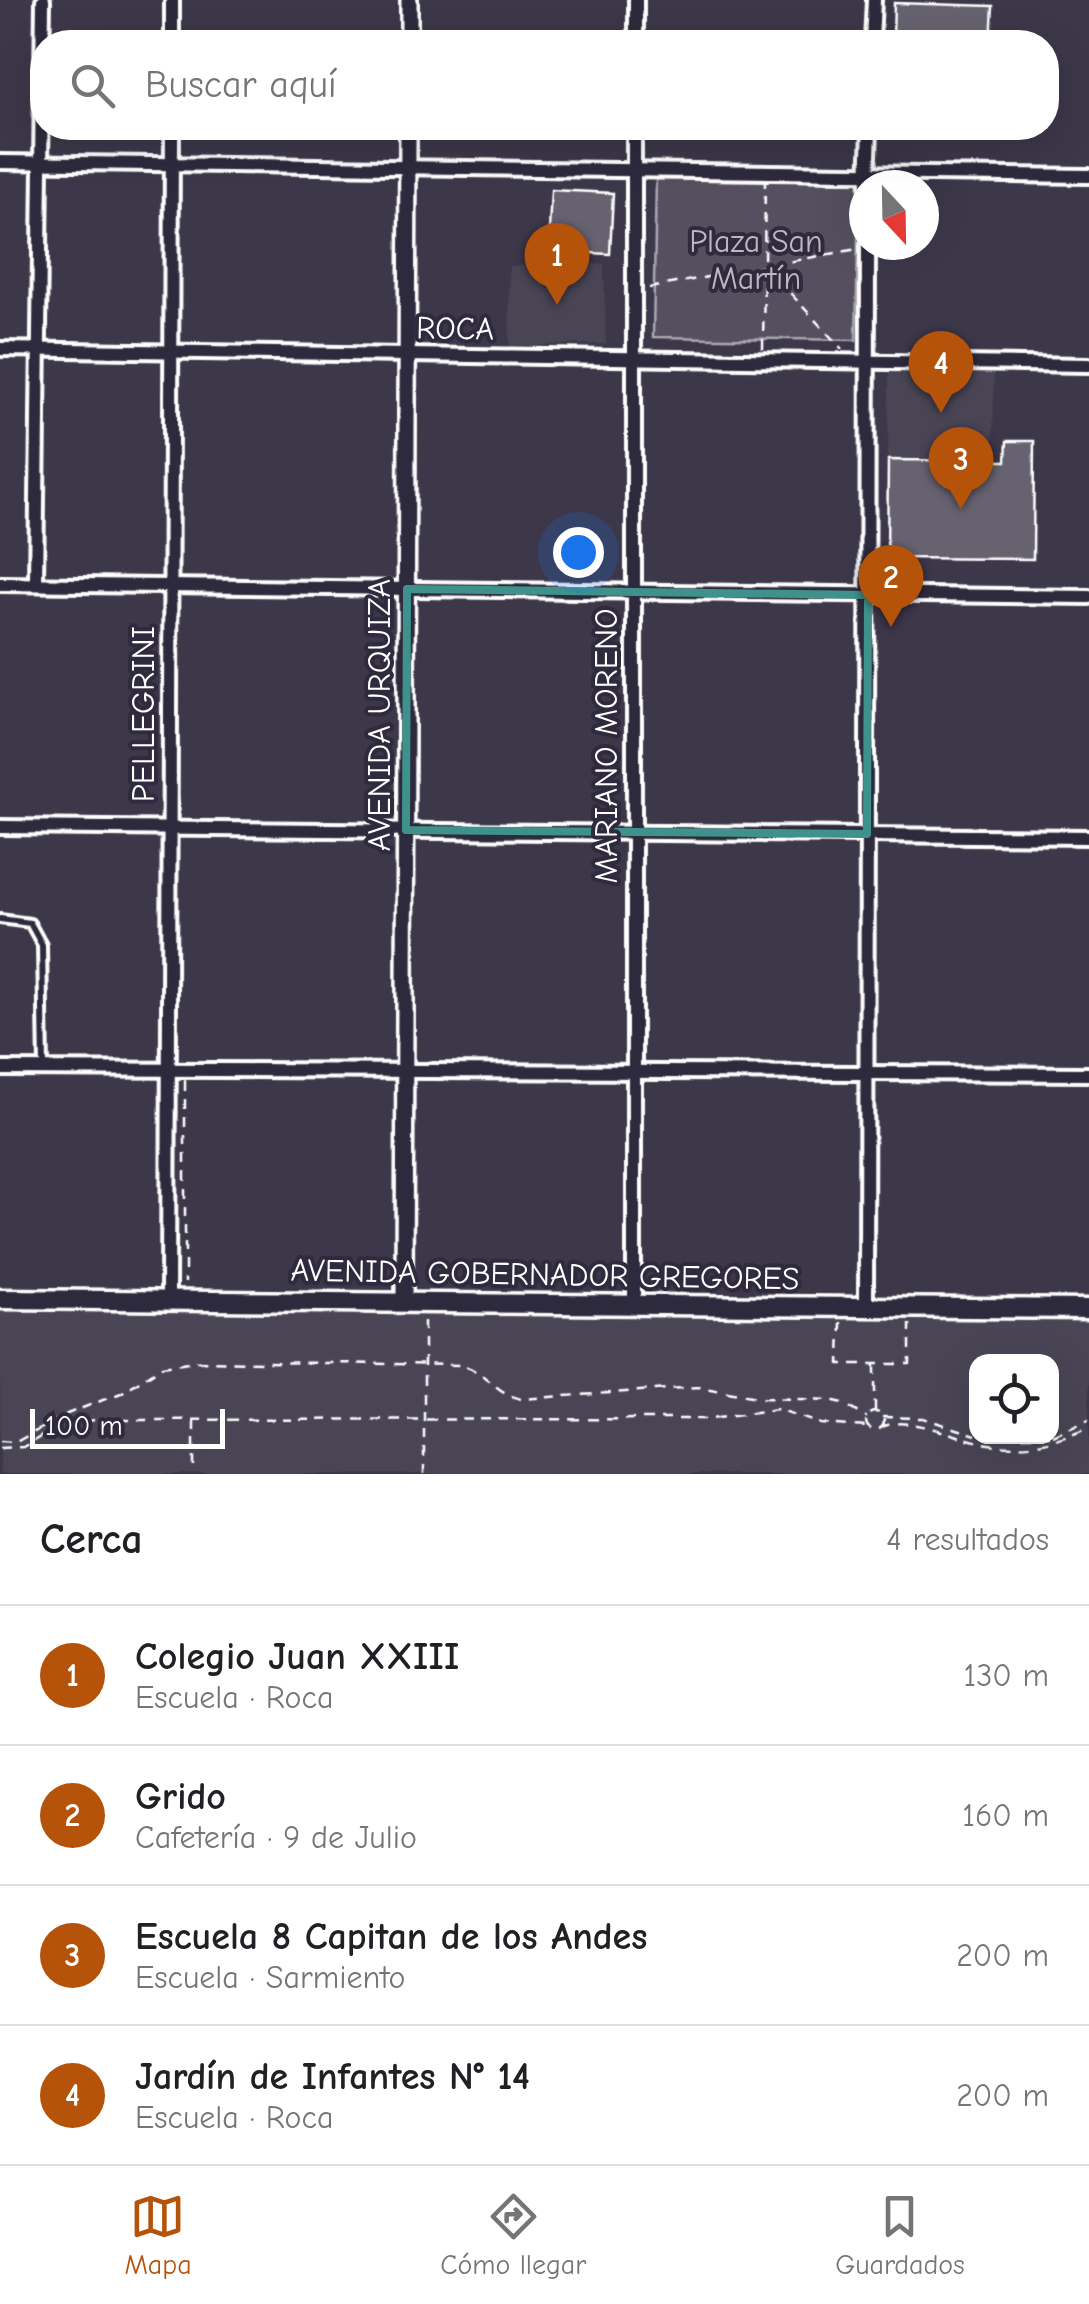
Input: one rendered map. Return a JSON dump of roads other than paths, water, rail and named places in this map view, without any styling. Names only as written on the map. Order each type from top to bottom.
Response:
[{"type":"main road","name":"AVENIDA GOBERNADOR GREGORES","points":[[0,1299],[1089,1309]]},
{"type":"street","points":[[42,0],[42,30]]},
{"type":"street","points":[[172,0],[172,30]]},
{"type":"street","points":[[408,30],[409,0]]},
{"type":"street","points":[[636,0],[636,30]]},
{"type":"street","points":[[873,30],[874,0]]},
{"type":"street","points":[[36,584],[40,140]]},
{"type":"street","name":"PELLEGRINI","points":[[168,1301],[172,140]]},
{"type":"street","name":"AVENIDA URQUIZA","points":[[404,1303],[408,140]]},
{"type":"street","name":"MARIANO MORENO","points":[[634,140],[634,1305]]},
{"type":"street","points":[[868,170],[870,140]]},
{"type":"street","points":[[0,162],[766,171],[849,178]]},
{"type":"street","points":[[939,178],[1089,176]]},
{"type":"street","points":[[866,1307],[868,595],[861,361],[867,260]]},
{"type":"street","name":"ROCA","points":[[0,350],[1089,364]]},
{"type":"street","points":[[0,584],[1089,598]]},
{"type":"street","points":[[0,826],[1089,837]]},
{"type":"street","points":[[0,1069],[1089,1074]]},
{"type":"lane","points":[[0,920],[30,923],[42,944],[44,1069]]},
{"type":"place","name":"Colegio Juan XXIII","points":[[557,305]]},
{"type":"place","name":"Jardín de Infantes N° 14","points":[[941,413]]},
{"type":"place","name":"Escuela 8 Capitan de los Andes","points":[[961,509]]},
{"type":"place","name":"Grido","points":[[891,627]]},
{"type":"park label","name":"Plaza San Martín","points":[[756,260]]}]
